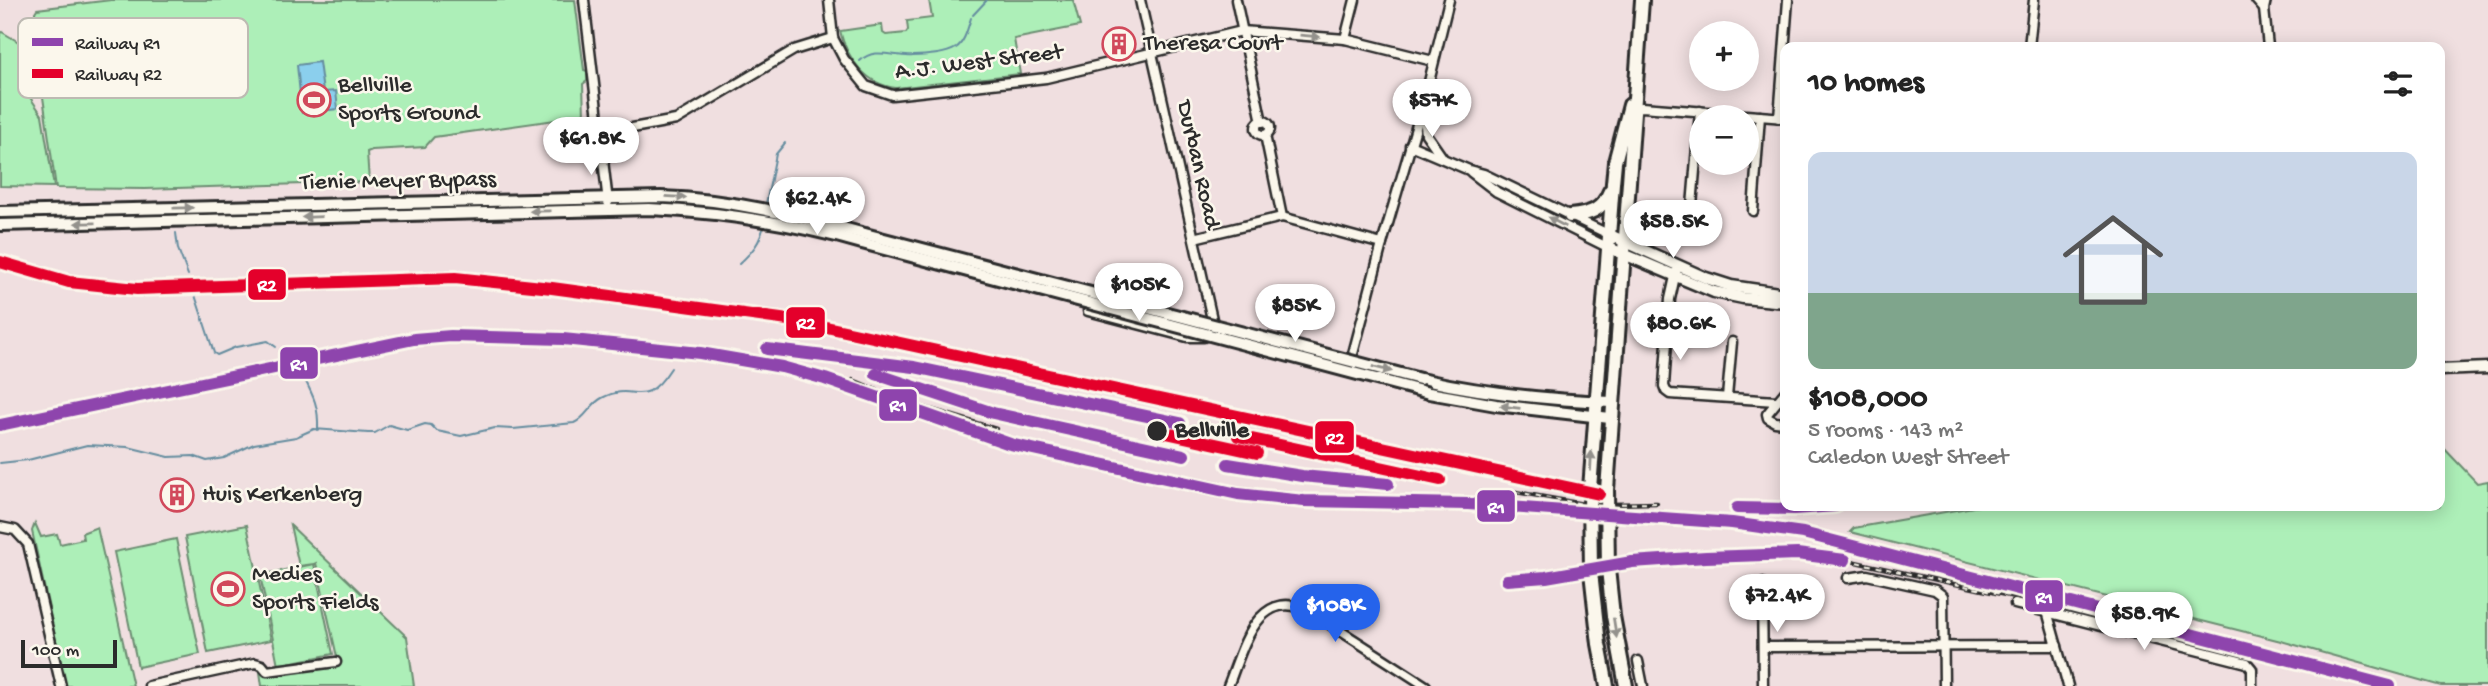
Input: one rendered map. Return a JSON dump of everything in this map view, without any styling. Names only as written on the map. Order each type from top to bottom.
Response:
[{"type":"main road","points":[[1626,686],[1613,617],[1608,569],[1607,490],[1642,0]]},
{"type":"main road","points":[[1607,686],[1591,572],[1590,489],[1615,162],[1633,104]]},
{"type":"main road","points":[[1570,216],[1589,214],[1600,208],[1613,183]]},
{"type":"main road","name":"Tienie Meyer Bypass","points":[[0,225],[608,203],[679,197],[757,206],[775,216],[1464,389],[1612,402]]},
{"type":"main road","name":"Tienie Meyer Bypass","points":[[0,212],[608,203],[755,219],[775,216]]},
{"type":"main road","name":"Tienie Meyer Bypass","points":[[864,238],[1429,393],[1496,405],[1611,418]]},
{"type":"street","points":[[584,0],[608,203]]},
{"type":"street","name":"A.J. West Street","points":[[829,0],[834,37],[840,52],[860,81],[874,91],[892,95],[1031,80],[1242,31],[1345,39],[1433,61]]},
{"type":"street","name":"Durban Road","points":[[1140,0],[1216,338]]},
{"type":"street","points":[[1236,0],[1262,122],[1257,129],[1260,134],[1265,135],[1282,217]]},
{"type":"street","points":[[1345,39],[1355,0]]},
{"type":"street","points":[[1349,369],[1449,0]]},
{"type":"street","points":[[1786,42],[1788,0]]},
{"type":"street","points":[[2030,42],[2034,0]]},
{"type":"street","points":[[2256,0],[2265,5],[2268,42]]},
{"type":"street","points":[[600,134],[676,120],[794,50],[834,37]]},
{"type":"street","points":[[1633,104],[1689,110]]},
{"type":"street","points":[[1422,106],[1426,134],[1444,159]]},
{"type":"street","points":[[1754,211],[1760,116],[1780,118]]},
{"type":"street","points":[[604,161],[622,131]]},
{"type":"street","points":[[1410,145],[1468,170],[1484,174],[1570,216],[1608,241]]},
{"type":"street","points":[[1468,170],[1497,192],[1623,247],[1731,286],[1780,293]]},
{"type":"street","points":[[1692,206],[1694,175]]},
{"type":"street","points":[[1195,238],[1282,217],[1382,244]]},
{"type":"street","points":[[1623,247],[1675,277],[1714,292],[1780,302]]},
{"type":"street","points":[[1679,266],[1670,299],[1665,390],[1670,394],[1776,401]]},
{"type":"street","points":[[1093,296],[1214,328],[1349,369],[1216,338],[1187,337],[1087,310],[1093,296]]},
{"type":"street","points":[[1727,397],[1732,342]]},
{"type":"street","points":[[2445,370],[2488,368]]},
{"type":"street","points":[[1780,397],[1768,410],[1768,418],[1780,422]]},
{"type":"street","points":[[0,527],[15,530],[28,544],[61,686]]},
{"type":"street","points":[[1848,578],[1867,575],[1943,596],[1944,686]]},
{"type":"street","points":[[1762,583],[1763,686]]},
{"type":"street","points":[[2015,604],[2250,665],[2252,686]]},
{"type":"street","points":[[1228,686],[1253,625],[1263,614],[1275,607],[1297,606],[1311,612],[1426,686]]},
{"type":"street","points":[[2048,611],[2068,686]]},
{"type":"street","points":[[1763,647],[2057,646]]},
{"type":"street","points":[[1638,661],[1643,686]]},
{"type":"street","points":[[149,686],[255,663],[262,665],[267,671],[336,662]]},
{"type":"green space","name":"Bellville Sports Ground","points":[[111,0],[575,0],[584,70],[587,71],[587,81],[583,84],[584,116],[434,137],[425,147],[372,150],[367,152],[369,182],[145,189],[56,188],[43,98],[248,98],[248,18],[35,18],[37,9]]},
{"type":"green space","points":[[929,0],[1073,0],[1080,26],[1014,39],[1020,74],[896,88],[876,82],[867,76],[853,61],[840,31],[882,25],[886,35],[906,33],[907,21],[932,18]]},
{"type":"green space","points":[[0,33],[18,42],[18,98],[30,98],[42,115],[54,187],[0,186]]},
{"type":"green space","points":[[2445,449],[2477,483],[2488,481],[2488,686],[2441,686],[2281,641],[1850,532],[1854,528],[1951,511],[2445,511]]},
{"type":"green space","points":[[35,523],[41,537],[57,534],[60,544],[83,539],[82,533],[97,527],[133,686],[66,686],[32,531]]},
{"type":"green space","name":"Medies Sports Fields","points":[[247,525],[271,640],[208,653],[185,537]]},
{"type":"green space","points":[[290,525],[407,637],[414,686],[262,686],[260,672],[337,657],[316,563],[299,566]]},
{"type":"green space","name":"Medies Sports Fields","points":[[176,539],[200,654],[138,667],[114,552]]},
{"type":"green space","name":"Medies Sports Fields","points":[[314,564],[333,654],[278,665],[260,575]]},
{"type":"water","points":[[319,62],[323,92],[336,91],[338,109],[302,113],[297,65]]},
{"type":"waterway","points":[[973,15],[987,0]]},
{"type":"waterway","points":[[860,61],[879,53],[918,56],[952,50],[962,42],[971,18]]},
{"type":"waterway","points":[[766,204],[776,154],[785,143]]},
{"type":"waterway","points":[[739,264],[755,246],[764,224]]},
{"type":"waterway","points":[[176,233],[178,249],[188,275]]},
{"type":"waterway","points":[[195,295],[214,353],[217,355],[236,347],[268,341],[276,347]]},
{"type":"waterway","points":[[0,463],[28,460],[87,445],[128,447],[169,457],[193,456],[207,461],[224,458],[254,444],[296,437],[314,429],[375,433],[389,425],[407,430],[425,424],[431,425],[437,431],[461,436],[495,428],[513,429],[574,423],[602,398],[614,393],[645,393],[653,389],[671,368]]},
{"type":"waterway","points":[[303,376],[315,402],[318,430]]},
{"type":"railway","points":[[214,379],[387,343],[437,337],[563,339],[715,355]]},
{"type":"railway","points":[[853,380],[904,401],[996,429]]},
{"type":"railway","points":[[1516,492],[1623,511]]},
{"type":"railway","points":[[1611,504],[1657,503]]},
{"type":"railway","points":[[1489,505],[1540,505]]},
{"type":"railway","points":[[1628,563],[1770,554],[1833,557],[2118,620],[2369,686]]},
{"type":"railway","points":[[1507,580],[1546,577],[1598,568]]},
{"type":"rail line","name":"R2","points":[[0,262],[69,282],[137,289],[455,278],[552,288],[803,322],[1599,494]]},
{"type":"rail line","name":"R1","points":[[0,425],[414,339],[451,336],[563,339],[700,353],[782,367],[825,379],[1010,444],[1238,494],[1304,501],[1468,504],[1732,523],[1803,533],[2390,686]]},
{"type":"rail line","name":"R1","points":[[767,349],[914,367],[1180,423]]},
{"type":"rail line","name":"R1","points":[[876,374],[993,413],[1184,455]]},
{"type":"rail line","name":"R2","points":[[1157,431],[1257,453]]},
{"type":"rail line","name":"R2","points":[[1238,436],[1440,480]]},
{"type":"rail line","name":"R1","points":[[1228,464],[1302,476],[1388,484]]},
{"type":"rail line","name":"R1","points":[[1737,508],[1780,509]]},
{"type":"rail line","name":"R1","points":[[1507,580],[1546,577],[1632,562],[1706,557],[1797,554],[1845,560]]},
{"type":"place","name":"Theresa Court","points":[[1119,44]]},
{"type":"place","name":"Bellville Sports Ground","points":[[314,100]]},
{"type":"place","name":"Bellville","points":[[1157,431]]},
{"type":"place","name":"Huis Kerkenberg","points":[[177,495]]},
{"type":"place","name":"Medies Sports Fields","points":[[228,589]]}]
